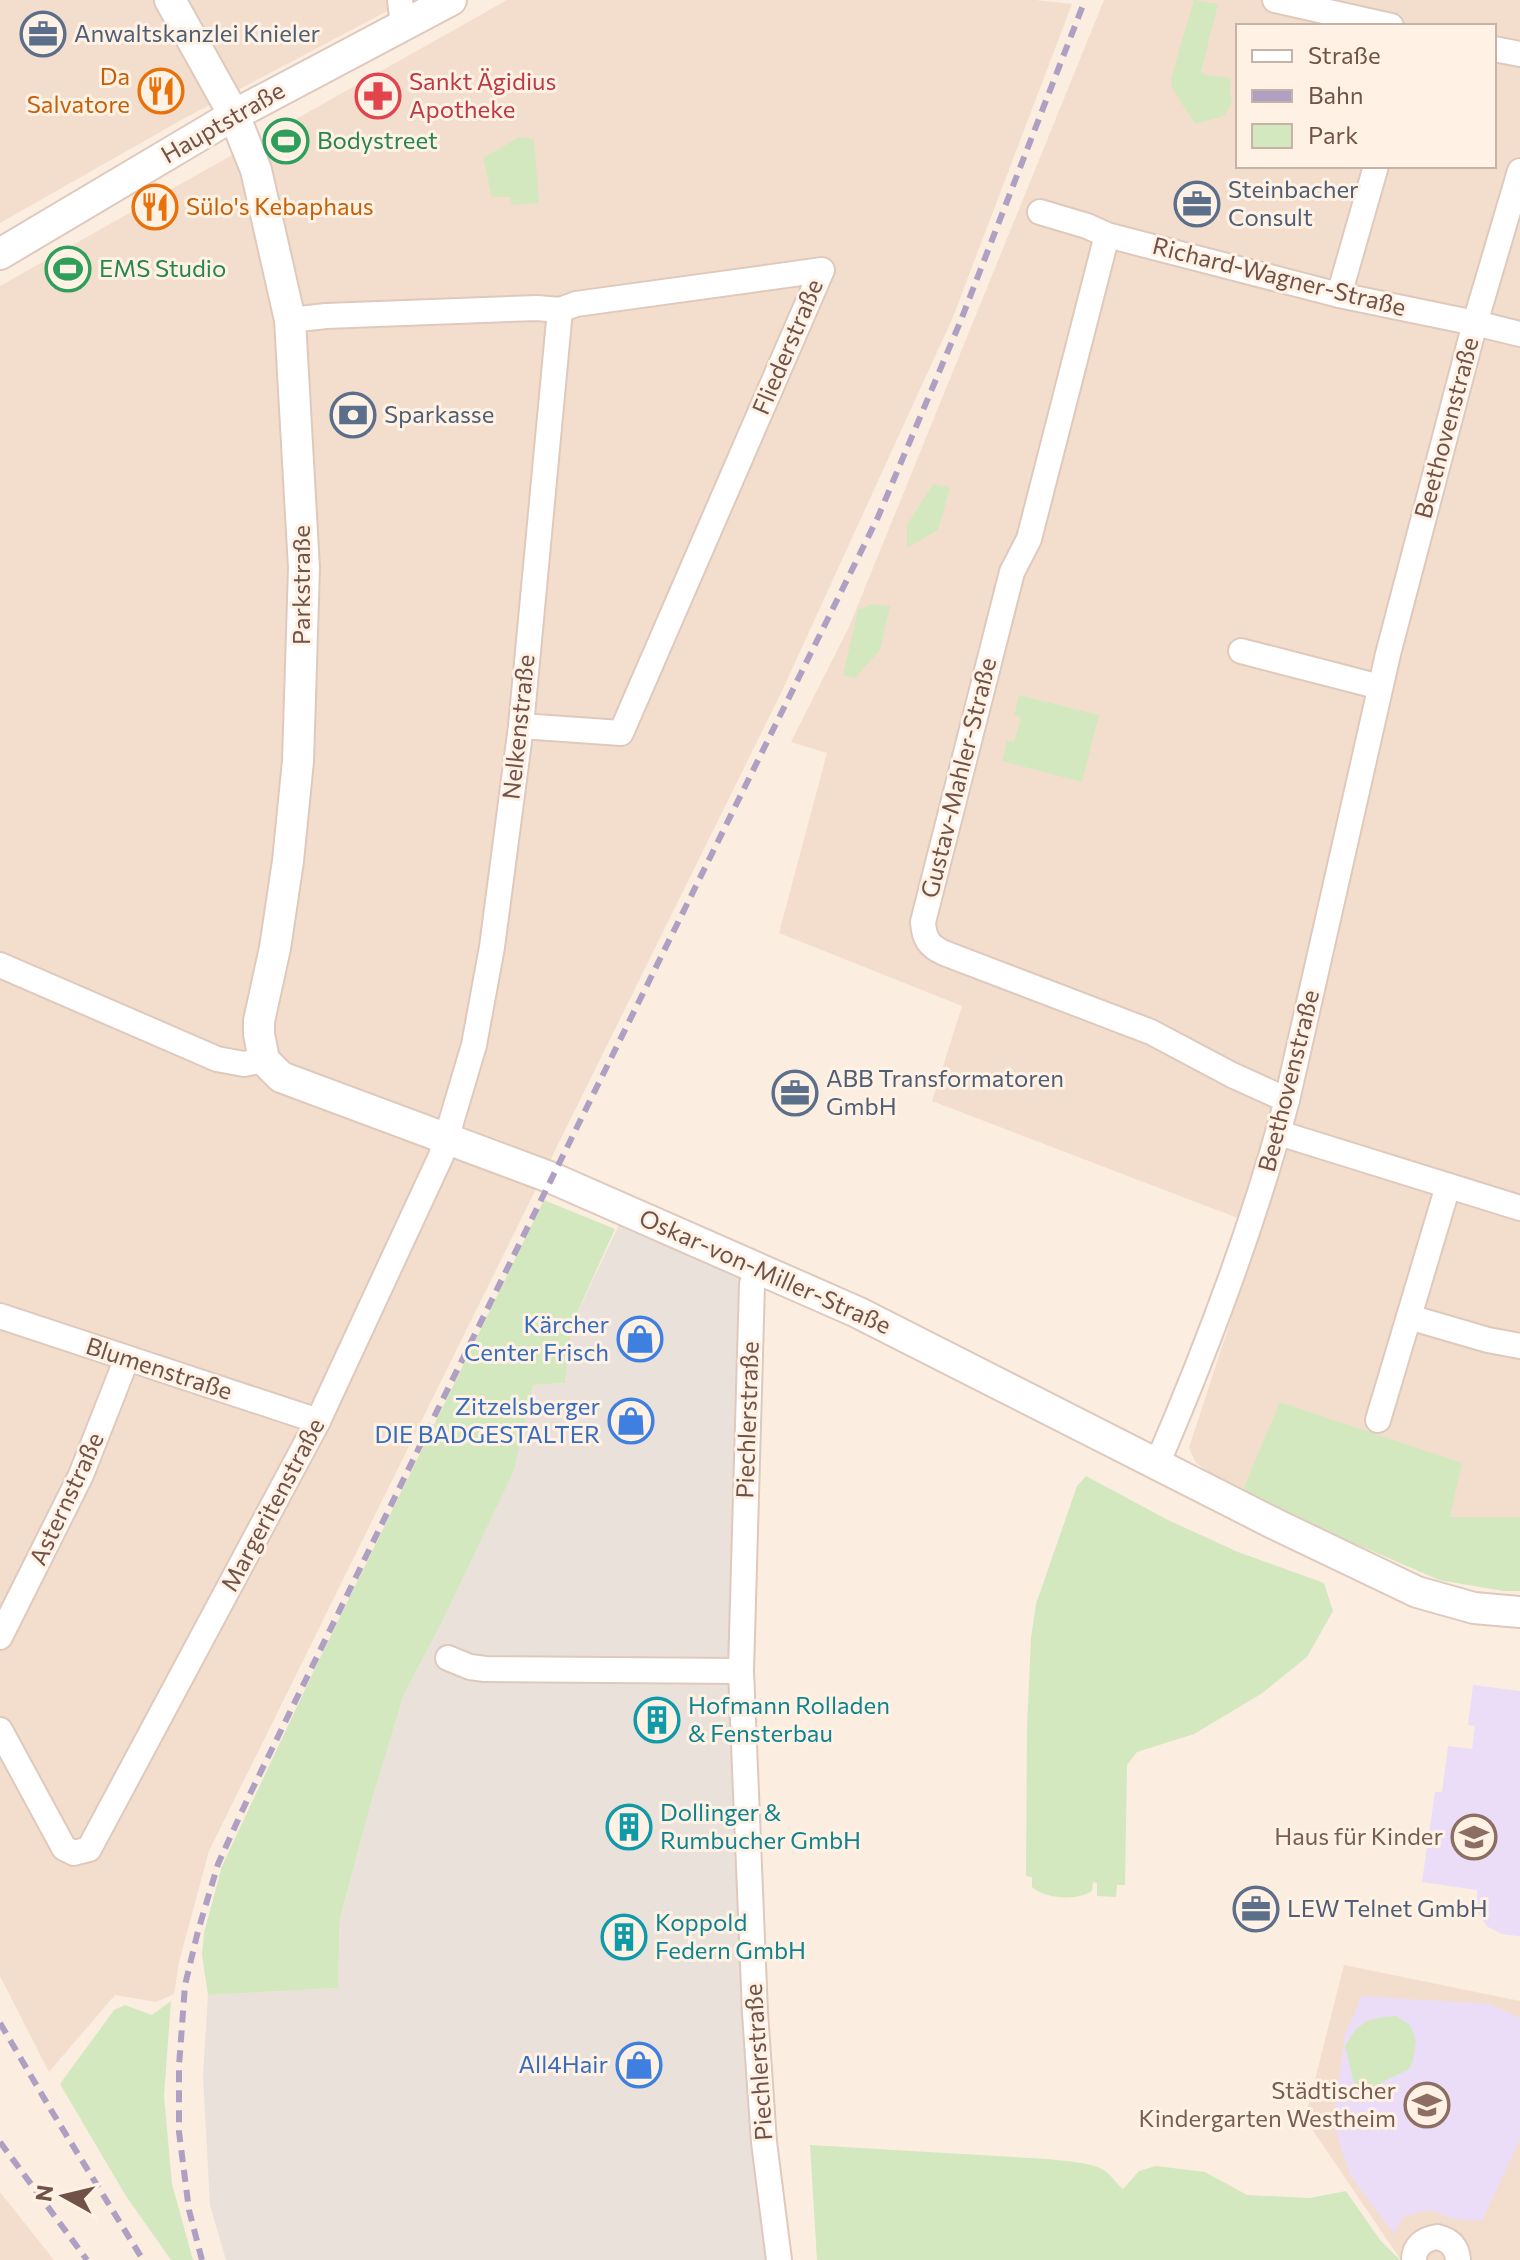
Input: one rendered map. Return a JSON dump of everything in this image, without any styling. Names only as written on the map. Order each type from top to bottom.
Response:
[{"type":"street","name":"Parkstraße","points":[[170,0],[234,115],[256,170],[290,320],[303,515],[298,761],[290,846],[275,948],[259,1021],[260,1048],[264,1060]]},
{"type":"street","name":"Hauptstraße","points":[[0,254],[402,13],[451,0]]},
{"type":"street","points":[[1275,0],[1382,24]]},
{"type":"street","points":[[1496,49],[1520,54]]},
{"type":"street","points":[[1339,295],[1375,168]]},
{"type":"street","name":"Beethovenstraße","points":[[1157,1464],[1216,1315],[1279,1133],[1380,687],[1475,323],[1520,171]]},
{"type":"street","name":"Richard-Wagner-Straße","points":[[1040,212],[1107,235],[1339,295],[1520,334]]},
{"type":"street","name":"Gustav-Mahler-Straße","points":[[1107,235],[1029,539],[1012,572],[923,922],[924,936],[933,948],[944,953],[1151,1032],[1287,1100]]},
{"type":"street","name":"Fliederstraße","points":[[290,320],[523,308],[560,310],[576,304],[822,270],[621,733],[521,726]]},
{"type":"street","name":"Nelkenstraße","points":[[445,1139],[474,1045],[492,947],[521,726],[560,310]]},
{"type":"street","points":[[1241,651],[1380,687]]},
{"type":"street","points":[[0,965],[217,1059],[244,1064],[264,1060]]},
{"type":"street","name":"Oskar-von-Miller-Straße","points":[[264,1060],[281,1077],[552,1178],[857,1312],[1275,1524],[1417,1592],[1474,1608],[1520,1612]]},
{"type":"street","points":[[1279,1133],[1520,1208]]},
{"type":"street","name":"Margeritenstraße","points":[[0,1730],[64,1848],[74,1853],[89,1849],[318,1421],[441,1156],[445,1139]]},
{"type":"street","points":[[1378,1420],[1448,1186]]},
{"type":"street","name":"Piechlerstraße","points":[[758,1267],[752,1284],[741,1671],[755,2013],[764,2142],[779,2260]]},
{"type":"street","name":"Blumenstraße","points":[[0,1316],[318,1421]]},
{"type":"street","points":[[1409,1317],[1520,1346]]},
{"type":"street","name":"Asternstraße","points":[[0,1637],[81,1475],[127,1358]]},
{"type":"street","points":[[448,1658],[485,1669],[741,1671]]},
{"type":"street","points":[[1414,2260],[1422,2242],[1437,2237],[1451,2243],[1458,2260]]},
{"type":"shaded area","points":[[0,0],[408,0],[183,119],[0,223]]},
{"type":"shaded area","points":[[507,0],[1036,0],[1072,4],[953,317],[782,691],[209,1851],[179,1962],[174,1994],[156,2002],[115,1995],[49,2072],[0,1976],[0,286]]},
{"type":"shaded area","points":[[1104,0],[1520,0],[1520,1517],[1450,1518],[1281,1402],[1241,1494],[1196,1463],[1189,1448],[1261,1227],[932,1101],[962,1006],[779,933],[827,753],[791,742],[849,627]]},
{"type":"shaded area","points":[[626,1210],[758,1267],[741,1671],[779,2260],[226,2260],[210,2205],[203,2076],[208,1995],[338,1988],[340,1920],[404,1694],[514,1471],[533,1385],[565,1383],[572,1324]]},
{"type":"shaded area","name":"Haus für Kinder","points":[[1473,1685],[1520,1691],[1520,1936],[1502,1934],[1488,1927],[1478,1913],[1477,1890],[1422,1882],[1435,1792],[1442,1792],[1448,1746],[1472,1749],[1475,1726],[1468,1725]]},
{"type":"shaded area","name":"Städtischer Kindergarten Westheim","points":[[1344,1965],[1520,2001],[1520,2260],[1401,2260],[1305,2119]]},
{"type":"shaded area","name":"Städtischer Kindergarten Westheim","points":[[1362,1996],[1490,2004],[1520,2018],[1520,2139],[1482,2221],[1454,2219],[1429,2210],[1403,2217],[1394,2234],[1350,2175],[1333,2122],[1345,2034]]},
{"type":"shaded area","points":[[0,2192],[54,2260],[0,2260]]},
{"type":"green space","points":[[1194,0],[1218,4],[1201,72],[1231,78],[1232,103],[1224,116],[1195,124],[1172,88],[1171,78]]},
{"type":"green space","points":[[519,137],[534,139],[539,203],[512,205],[510,197],[492,197],[483,158]]},
{"type":"green space","points":[[933,484],[950,488],[938,530],[907,548],[907,525]]},
{"type":"green space","points":[[871,604],[890,606],[880,650],[855,678],[843,675],[858,610]]},
{"type":"green space","points":[[1019,695],[1099,715],[1082,782],[1002,761],[1007,741],[1014,742],[1021,717],[1014,716]]},
{"type":"green space","points":[[544,1200],[615,1229],[572,1324],[565,1383],[533,1385],[514,1471],[404,1694],[340,1919],[338,1988],[208,1995],[202,1955],[204,1933],[222,1866]]},
{"type":"green space","points":[[1280,1402],[1462,1463],[1450,1517],[1520,1517],[1520,1591],[1439,1580],[1241,1494]]},
{"type":"green space","points":[[1086,1476],[1168,1520],[1238,1552],[1324,1583],[1333,1611],[1307,1657],[1261,1694],[1194,1734],[1137,1752],[1127,1765],[1125,1885],[1117,1885],[1116,1897],[1097,1896],[1097,1883],[1093,1882],[1092,1891],[1086,1894],[1053,1896],[1032,1887],[1032,1877],[1026,1876],[1027,1728],[1031,1638],[1036,1604],[1077,1486]]},
{"type":"green space","points":[[171,2001],[164,2096],[172,2184],[193,2260],[171,2260],[126,2196],[60,2084],[114,2010],[125,2005],[152,2015]]},
{"type":"green space","points":[[1396,2016],[1410,2025],[1416,2041],[1413,2061],[1408,2070],[1363,2095],[1353,2080],[1345,2046],[1365,2022]]},
{"type":"green space","points":[[810,2145],[1077,2162],[1105,2171],[1123,2189],[1139,2171],[1156,2166],[1205,2172],[1247,2195],[1310,2198],[1346,2191],[1380,2240],[1400,2260],[817,2260]]},
{"type":"railway","points":[[202,2260],[189,2210],[179,2132],[179,2066],[185,1985],[218,1864],[433,1419],[878,517],[961,320],[1085,0]]},
{"type":"railway","points":[[0,2023],[143,2260]]},
{"type":"railway","points":[[0,2142],[87,2260]]},
{"type":"place","name":"Anwaltskanzlei Knieler","points":[[43,34]]},
{"type":"place","name":"Da Salvatore","points":[[161,91]]},
{"type":"place","name":"Sankt Ägidius Apotheke","points":[[378,96]]},
{"type":"place","name":"Bodystreet","points":[[286,141]]},
{"type":"place","name":"Steinbacher Consult","points":[[1197,204]]},
{"type":"place","name":"Sülo's Kebaphaus","points":[[155,207]]},
{"type":"place","name":"EMS Studio","points":[[68,269]]},
{"type":"place","name":"Sparkasse","points":[[353,415]]},
{"type":"place","name":"ABB Transformatoren GmbH","points":[[795,1093]]},
{"type":"place","name":"Kärcher Center Frisch","points":[[640,1339]]},
{"type":"place","name":"Zitzelsberger DIE BADGESTALTER","points":[[631,1421]]},
{"type":"place","name":"Hofmann Rolladen & Fensterbau","points":[[657,1720]]},
{"type":"place","name":"Dollinger & Rumbucher GmbH","points":[[629,1827]]},
{"type":"place","name":"Haus für Kinder","points":[[1474,1837]]},
{"type":"place","name":"LEW Telnet GmbH","points":[[1256,1909]]},
{"type":"place","name":"Koppold Federn GmbH","points":[[624,1937]]},
{"type":"place","name":"All4Hair","points":[[639,2065]]},
{"type":"place","name":"Städtischer Kindergarten Westheim","points":[[1427,2105]]}]
